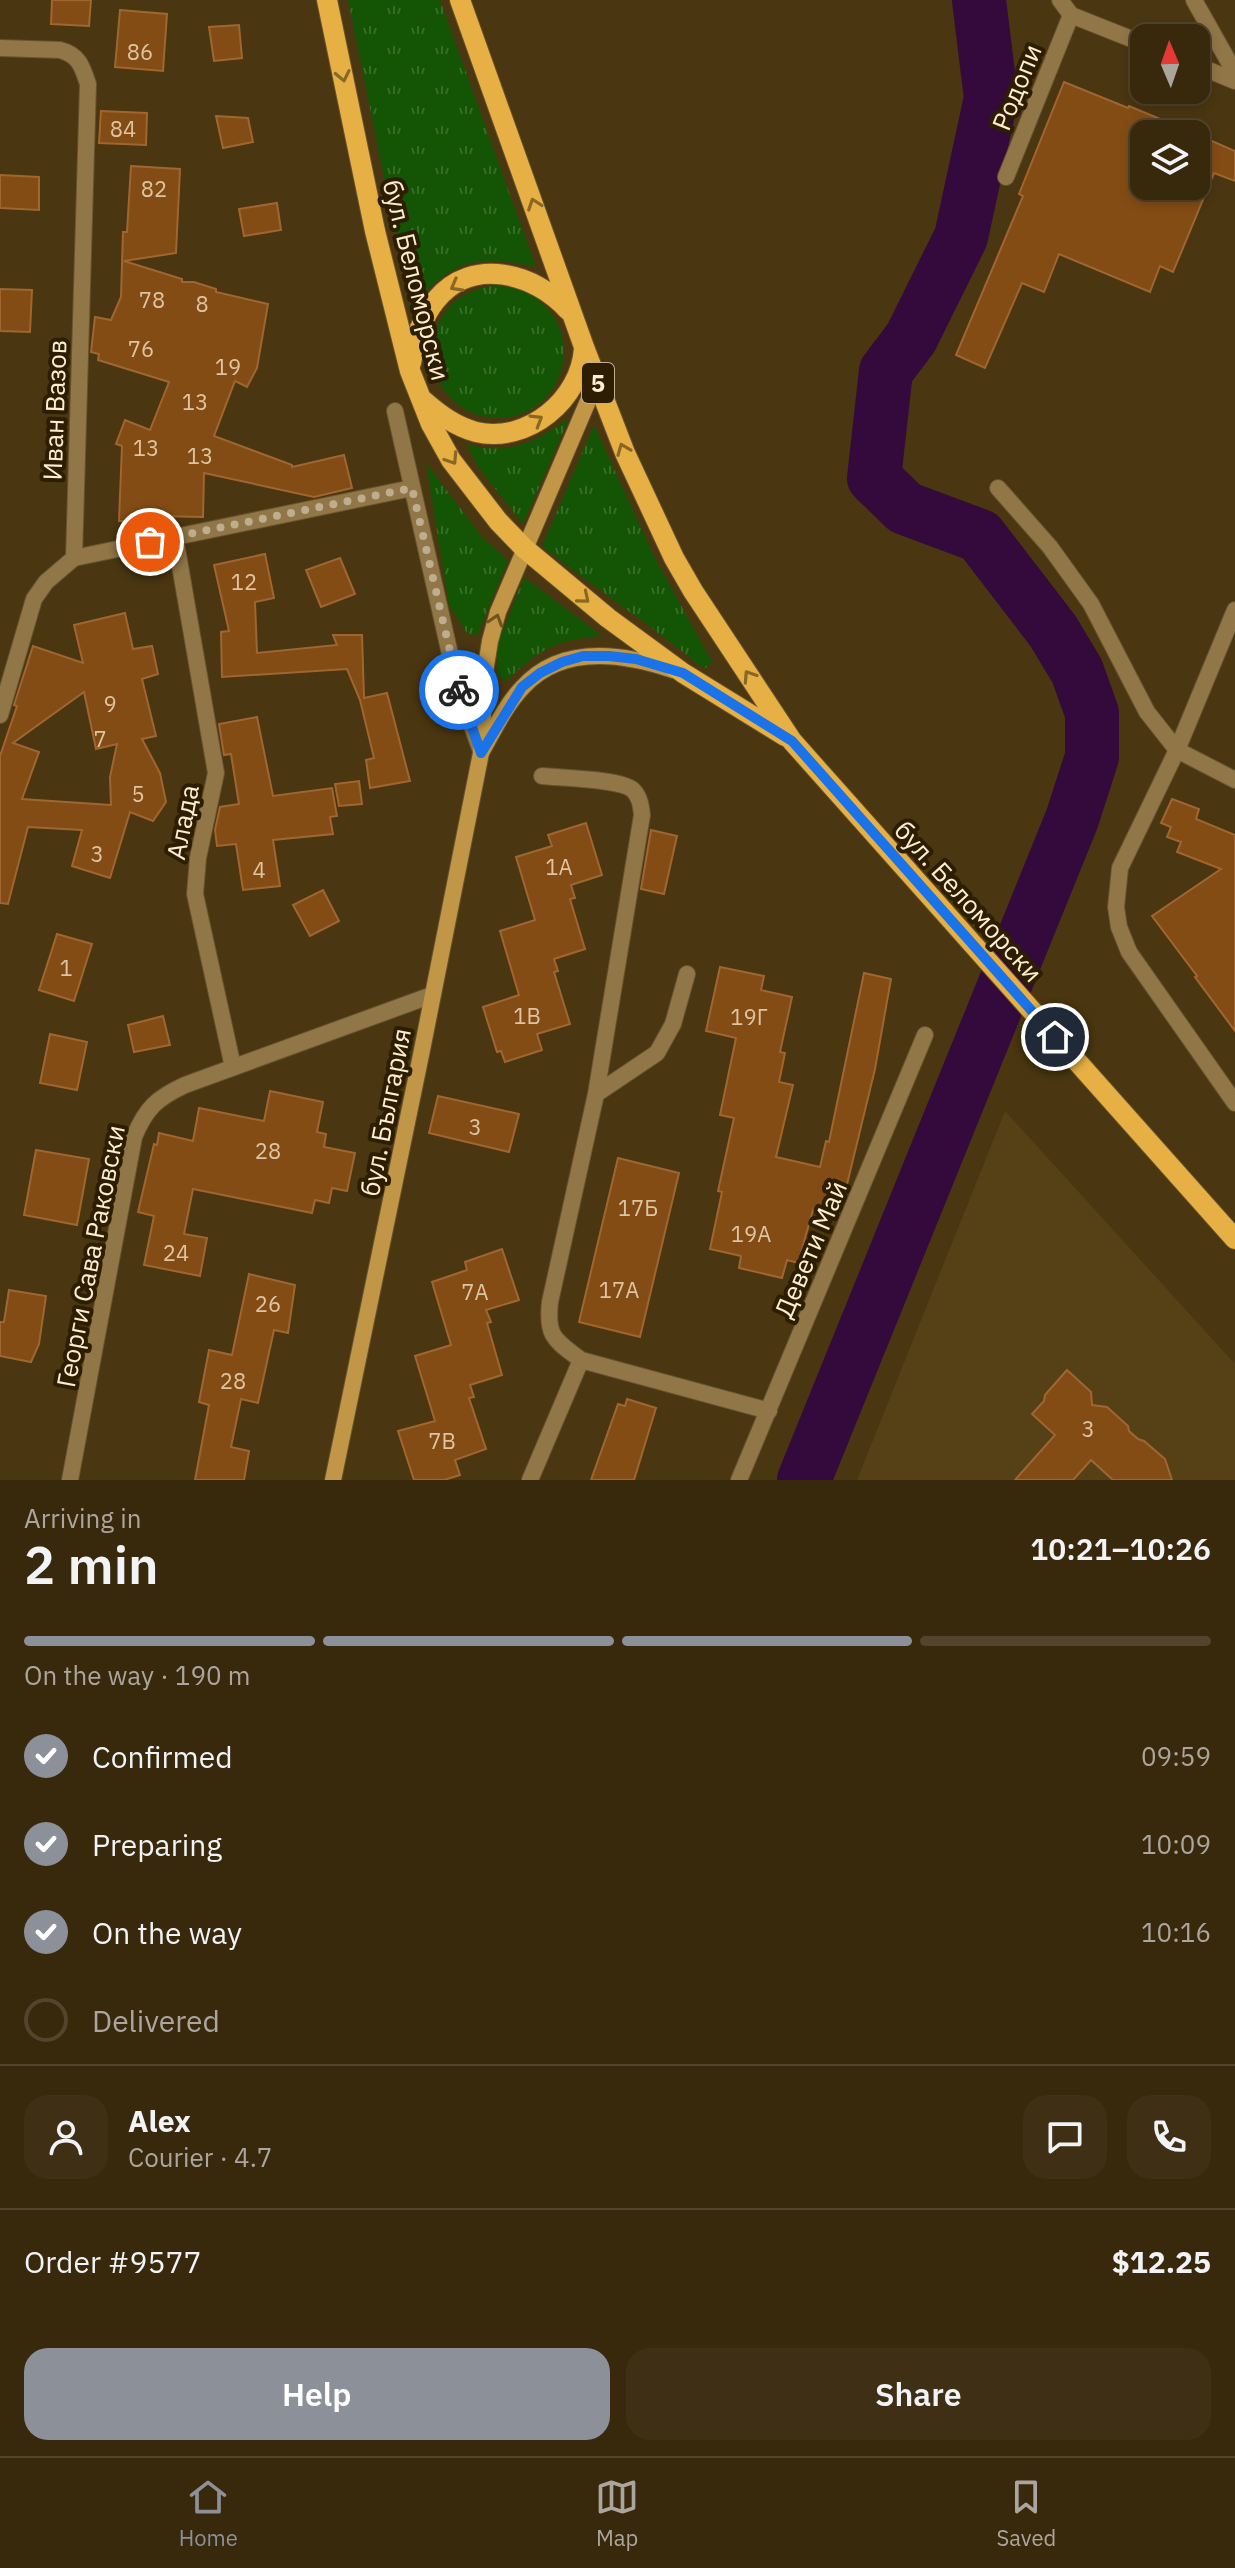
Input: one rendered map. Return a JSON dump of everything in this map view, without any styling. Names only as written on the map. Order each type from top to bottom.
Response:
[{"type":"main road","name":"бул. Беломорски","points":[[327,0],[375,231],[410,371],[431,424],[451,460],[498,521],[524,548],[608,618],[683,673],[792,741]]},
{"type":"main road","name":"бул. Беломорски","points":[[460,0],[625,453],[674,558],[693,591],[792,741],[1235,1239]]},
{"type":"main road","points":[[410,371],[418,333],[430,309],[448,289],[462,281],[492,273],[524,278],[552,294],[573,316]]},
{"type":"main road","points":[[418,395],[459,426],[500,434],[519,430],[543,418],[563,399],[580,369],[584,347]]},
{"type":"main road","name":"бул. България","points":[[333,1480],[481,753],[482,701],[490,641],[498,612],[524,548],[597,380]]},
{"type":"main road","name":"бул. България","points":[[481,753],[522,687],[562,662],[583,656],[609,656],[636,659],[683,673]]},
{"type":"street","points":[[1060,0],[1071,15],[1130,38]]},
{"type":"street","points":[[1194,0],[1235,73]]},
{"type":"street","name":"Родопи","points":[[1006,177],[1071,15]]},
{"type":"street","name":"Иван Вазов","points":[[0,48],[68,52],[80,61],[88,84],[74,558]]},
{"type":"street","points":[[1210,71],[1235,81]]},
{"type":"street","points":[[395,411],[457,685],[481,753]]},
{"type":"street","points":[[0,715],[34,599],[52,576],[74,558],[412,488]]},
{"type":"street","points":[[998,488],[1050,547],[1091,604],[1147,712],[1177,750],[1235,780]]},
{"type":"street","name":"Алада","points":[[175,537],[216,773],[198,858],[195,894],[233,1067]]},
{"type":"street","points":[[1235,610],[1177,750],[1120,868],[1116,907],[1119,927],[1129,952],[1235,1103]]},
{"type":"street","points":[[542,776],[621,784],[633,790],[640,800],[642,815],[596,1094],[548,1322],[556,1341],[581,1360],[769,1411]]},
{"type":"street","points":[[596,1094],[657,1053],[673,1024],[687,974]]},
{"type":"street","name":"Георги Сава Раковски","points":[[70,1480],[134,1137],[144,1115],[162,1096],[432,995]]},
{"type":"street","name":"Девети Май","points":[[739,1480],[925,1035]]},
{"type":"street","points":[[530,1480],[581,1360]]},
{"type":"shaded area","points":[[1005,1111],[1235,1364],[1235,1480],[857,1480]]},
{"type":"green space","points":[[348,0],[440,0],[536,267],[496,261],[465,265],[438,281],[411,310]]},
{"type":"green space","points":[[498,286],[523,291],[545,305],[559,327],[564,352],[559,377],[545,399],[523,413],[498,418],[473,413],[451,399],[437,377],[432,352],[437,327],[451,305],[473,291]]},
{"type":"green space","points":[[569,418],[523,524],[479,468],[466,444],[496,449],[521,445]]},
{"type":"green space","points":[[594,425],[654,556],[712,662],[704,669],[542,546]]},
{"type":"green space","points":[[426,463],[483,538],[508,560],[477,636],[467,633],[449,605]]},
{"type":"green space","points":[[524,577],[602,636],[572,640],[549,648],[506,681],[498,676],[497,646]]},
{"type":"building","points":[[52,0],[91,0],[89,26],[51,24]]},
{"type":"building","points":[[120,10],[167,14],[163,71],[115,67]]},
{"type":"building","points":[[239,25],[242,58],[214,61],[209,27]]},
{"type":"building","points":[[1064,82],[1162,120],[1130,120],[1130,200],[1203,200],[1173,272],[1160,266],[1150,292],[1059,254],[1044,292],[1022,283],[985,368],[956,355],[1023,196],[1019,194]]},
{"type":"building","points":[[101,111],[147,113],[146,145],[99,143]]},
{"type":"building","points":[[216,116],[248,118],[253,142],[223,148]]},
{"type":"building","points":[[1210,140],[1235,151],[1235,181],[1214,173],[1210,183]]},
{"type":"building","points":[[131,166],[180,169],[176,253],[124,261],[182,279],[182,282],[194,282],[216,289],[216,292],[268,304],[257,368],[247,387],[235,381],[214,436],[292,467],[344,455],[352,488],[314,497],[204,473],[203,517],[154,516],[154,521],[119,521],[122,446],[116,444],[125,420],[150,430],[169,382],[98,360],[99,354],[91,352],[95,317],[111,320],[121,297],[123,232],[127,232]]},
{"type":"building","points":[[0,175],[39,177],[39,210],[0,208]]},
{"type":"building","points":[[277,203],[281,230],[244,236],[239,209]]},
{"type":"building","points":[[0,289],[32,290],[30,332],[0,331]]},
{"type":"building","points":[[265,554],[274,598],[255,602],[257,653],[337,645],[333,635],[362,635],[364,698],[387,693],[410,781],[370,788],[366,760],[374,758],[360,700],[347,669],[222,677],[221,632],[229,631],[214,565]]},
{"type":"building","points":[[340,558],[355,594],[321,607],[306,570]]},
{"type":"building","points":[[125,613],[133,649],[152,646],[158,674],[142,679],[156,736],[142,739],[160,773],[166,802],[153,821],[130,812],[110,878],[72,866],[82,830],[28,827],[8,904],[0,903],[0,756],[33,646],[83,663],[74,625]],"holes":[[[84,692],[96,749],[117,744],[110,777],[111,805],[22,799],[39,752],[13,743]]]},
{"type":"building","points":[[257,717],[273,796],[332,788],[337,816],[330,817],[333,834],[273,840],[280,886],[243,890],[236,844],[217,846],[215,830],[220,807],[239,804],[231,754],[224,755],[219,724]]},
{"type":"building","points":[[359,781],[362,804],[339,806],[335,784]]},
{"type":"building","points":[[1172,799],[1199,809],[1196,819],[1235,835],[1235,1031],[1152,916],[1221,869],[1177,852],[1181,842],[1167,837],[1171,827],[1161,823]]},
{"type":"building","points":[[586,823],[602,875],[571,885],[575,898],[570,899],[585,949],[554,959],[558,971],[554,972],[570,1024],[537,1034],[542,1050],[505,1062],[501,1051],[497,1052],[483,1007],[519,995],[500,931],[535,920],[516,857],[552,846],[548,835]]},
{"type":"building","points":[[651,830],[677,836],[664,894],[641,889]]},
{"type":"building","points":[[323,890],[339,921],[310,936],[293,905]]},
{"type":"building","points":[[57,934],[92,944],[74,1001],[39,990]]},
{"type":"building","points":[[720,967],[764,976],[761,990],[792,997],[780,1052],[785,1053],[779,1082],[793,1085],[776,1157],[820,1167],[826,1141],[829,1142],[864,973],[891,979],[875,1069],[842,1205],[838,1214],[813,1210],[798,1263],[787,1260],[782,1278],[739,1268],[741,1256],[710,1249],[722,1192],[718,1191],[734,1118],[720,1115],[736,1038],[706,1031]]},
{"type":"building","points":[[163,1016],[170,1045],[134,1052],[128,1025]]},
{"type":"building","points":[[50,1034],[87,1042],[77,1090],[40,1083]]},
{"type":"building","points":[[270,1091],[323,1102],[317,1132],[326,1134],[324,1147],[355,1153],[347,1191],[332,1188],[329,1203],[315,1200],[312,1213],[193,1189],[184,1234],[207,1238],[200,1276],[144,1265],[154,1216],[138,1212],[159,1133],[193,1141],[199,1108],[264,1121]]},
{"type":"building","points":[[438,1096],[519,1114],[509,1152],[429,1133]]},
{"type":"building","points":[[36,1150],[89,1159],[77,1225],[24,1215]]},
{"type":"building","points":[[618,1158],[679,1173],[640,1337],[579,1322]]},
{"type":"building","points":[[502,1249],[519,1300],[486,1310],[502,1375],[470,1385],[474,1397],[469,1398],[486,1449],[455,1460],[460,1475],[444,1480],[414,1480],[398,1431],[435,1421],[415,1356],[451,1345],[432,1282],[467,1270],[465,1262]]},
{"type":"building","points":[[249,1274],[295,1285],[288,1333],[274,1330],[258,1403],[241,1399],[231,1447],[249,1451],[244,1480],[195,1480],[209,1405],[199,1402],[209,1350],[232,1355]]},
{"type":"building","points":[[9,1290],[46,1296],[39,1344],[31,1362],[0,1356],[0,1322],[4,1322]]},
{"type":"building","points":[[1067,1370],[1091,1392],[1092,1405],[1107,1407],[1128,1426],[1129,1431],[1165,1459],[1172,1480],[1113,1480],[1091,1460],[1073,1480],[1015,1480],[1055,1435],[1032,1414]]},
{"type":"building","points":[[627,1399],[656,1408],[634,1480],[591,1480],[618,1404],[625,1406]]},
{"type":"waterway","points":[[804,1480],[1072,819],[1092,757],[1092,713],[1077,671],[1053,631],[980,536],[905,508],[874,478],[886,371],[911,338],[961,237],[991,98],[979,0]]},
{"type":"way so far","points":[[150,542],[412,488],[459,690]]},
{"type":"route","points":[[459,690],[481,753],[522,687],[562,662],[583,656],[609,656],[636,659],[683,673],[792,741],[1055,1037]]}]
